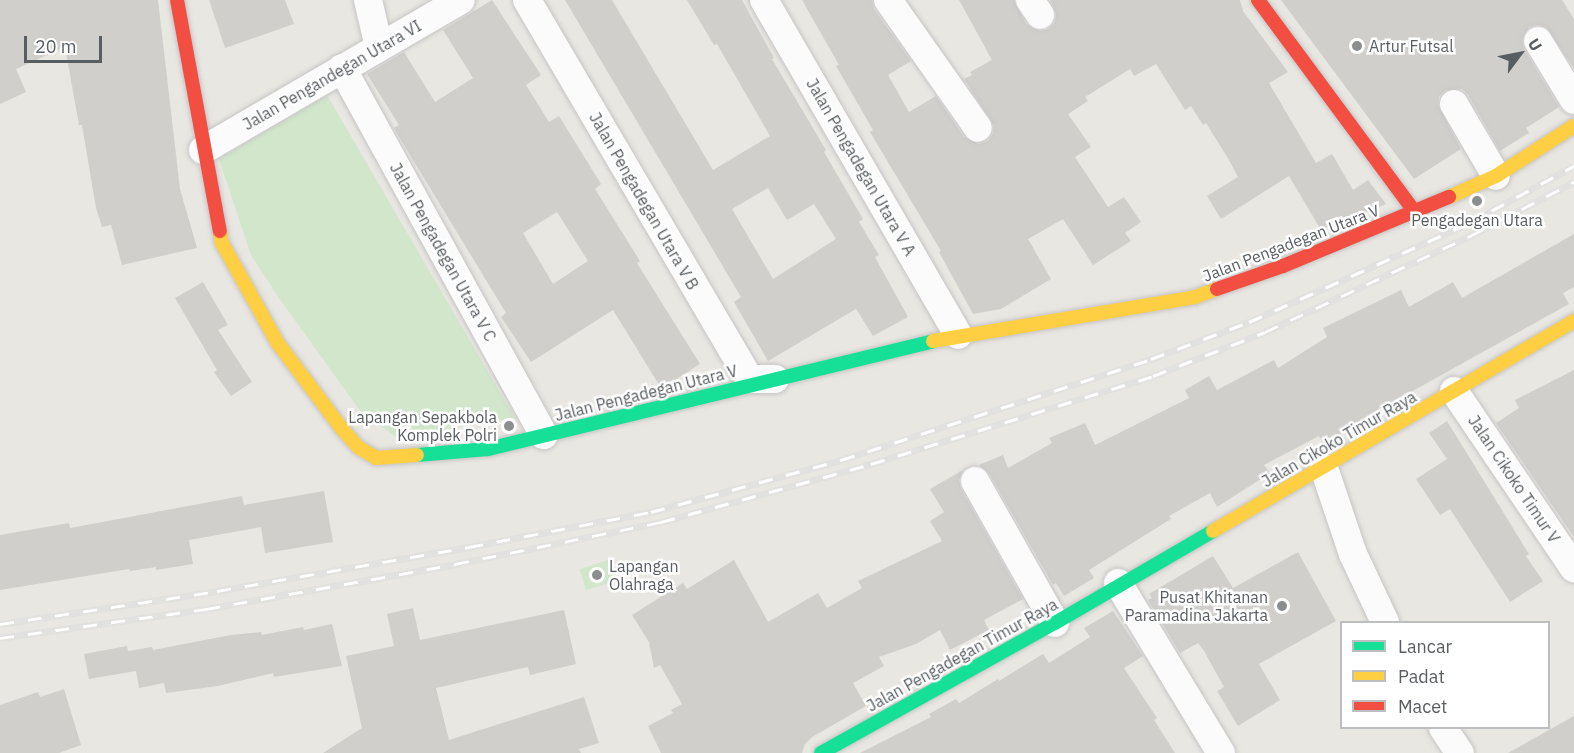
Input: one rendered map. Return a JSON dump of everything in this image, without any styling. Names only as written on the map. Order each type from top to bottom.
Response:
[{"type":"street","name":"Jalan Pengadegan Utara V","points":[[177,0],[222,243],[254,303],[289,359],[358,447],[376,458],[488,449],[958,335],[1195,297],[1283,267],[1415,212]]},
{"type":"street","points":[[368,0],[379,47]]},
{"type":"street","name":"Jalan Pengandegan Utara VI","points":[[203,150],[461,0]]},
{"type":"street","name":"Jalan Pengadegan Utara V B","points":[[526,0],[749,379],[775,379]]},
{"type":"street","name":"Jalan Pengadegan Utara V A","points":[[764,0],[958,335]]},
{"type":"street","points":[[888,0],[978,128]]},
{"type":"street","points":[[1258,0],[1415,212],[1496,176],[1574,126]]},
{"type":"street","points":[[1538,41],[1574,100]]},
{"type":"street","name":"Jalan Pengadegan Utara V C","points":[[342,68],[544,435]]},
{"type":"street","points":[[1454,104],[1496,176]]},
{"type":"street","name":"Jalan Cikoko Timur Raya","points":[[1118,583],[1324,468],[1574,321]]},
{"type":"street","name":"Jalan Cikoko Timur V","points":[[1454,391],[1574,568]]},
{"type":"street","points":[[1324,468],[1353,554],[1385,621]]},
{"type":"street","points":[[975,481],[1054,623]]},
{"type":"street","points":[[1118,583],[1221,753]]},
{"type":"street","name":"Jalan Pengadegan Timur Raya","points":[[820,753],[1054,623],[1118,583]]},
{"type":"street","points":[[1444,729],[1460,753]]},
{"type":"green space","points":[[327,95],[515,418],[396,437],[361,412],[251,255],[219,159]]},
{"type":"green space","name":"Lapangan Olahraga","points":[[608,560],[615,581],[586,590],[579,569]]},
{"type":"building","points":[[0,0],[158,0],[180,189],[197,248],[122,265],[111,225],[102,227],[96,208],[82,125],[79,125],[65,47],[16,69],[26,92],[0,104]]},
{"type":"building","points":[[209,0],[285,0],[294,24],[225,48]]},
{"type":"building","points":[[492,0],[541,75],[526,85],[549,122],[559,116],[601,184],[595,189],[640,261],[637,263],[700,364],[661,388],[613,310],[531,362],[501,317],[506,313],[399,137],[394,128],[399,125],[367,74],[404,52],[435,102],[473,78],[443,30]],"holes":[[[557,212],[588,261],[553,284],[523,233]]]},
{"type":"building","points":[[565,0],[612,0],[713,170],[770,136],[717,44],[714,45],[687,0],[742,0],[774,58],[772,59],[826,150],[824,152],[863,219],[859,222],[879,255],[875,257],[908,317],[873,336],[856,309],[768,361],[734,302],[741,297]],"holes":[[[768,188],[787,220],[814,204],[836,239],[773,279],[732,209]]]},
{"type":"building","points":[[802,0],[872,0],[874,9],[911,61],[888,75],[909,112],[936,96],[964,137],[979,144],[988,141],[993,134],[994,126],[964,79],[972,75],[970,72],[992,60],[959,0],[1014,0],[1026,24],[1040,31],[1049,29],[1055,22],[1056,13],[1050,0],[1240,0],[1243,11],[1288,72],[1269,83],[1316,163],[1332,154],[1353,190],[1368,180],[1386,204],[1321,230],[1289,176],[1221,219],[1207,196],[1238,177],[1229,160],[1206,123],[1203,125],[1191,106],[1185,110],[1156,64],[1134,76],[1130,69],[1085,97],[1088,101],[1068,114],[1091,147],[1075,157],[1108,207],[1124,197],[1141,222],[1125,233],[1131,241],[1093,265],[1063,219],[1028,239],[1051,279],[1001,309],[973,314],[939,252],[941,251],[870,132],[873,130]]},
{"type":"building","points":[[1281,0],[1562,0],[1574,19],[1574,68],[1546,27],[1538,25],[1529,27],[1522,41],[1524,49],[1559,107],[1526,128],[1529,133],[1500,151],[1468,95],[1462,89],[1446,90],[1439,96],[1438,105],[1461,149],[1414,179]]},
{"type":"building","points":[[1574,234],[1574,287],[1563,293],[1569,304],[1373,413],[1374,416],[1324,445],[1319,436],[1264,465],[1270,473],[1217,507],[1210,493],[1169,516],[1171,519],[1089,570],[1094,578],[1064,596],[1056,583],[1053,585],[989,473],[979,465],[1003,455],[1008,468],[1052,443],[1049,438],[1085,423],[1095,445],[1189,398],[1185,390],[1209,376],[1217,390],[1274,360],[1278,368],[1327,337],[1323,328],[1401,290],[1409,307],[1453,282],[1462,298]]},
{"type":"building","points":[[203,282],[228,325],[218,330],[252,382],[231,396],[214,372],[217,370],[175,298]]},
{"type":"building","points":[[1574,370],[1574,537],[1496,423],[1519,408],[1515,400]]},
{"type":"building","points":[[1447,421],[1529,554],[1526,556],[1543,581],[1510,602],[1450,509],[1440,515],[1416,479],[1447,459],[1429,433]]},
{"type":"building","points":[[963,470],[959,480],[961,489],[1023,599],[984,620],[989,630],[950,650],[940,630],[916,644],[879,657],[884,666],[853,683],[866,706],[812,737],[805,744],[802,753],[661,753],[648,726],[673,713],[671,710],[682,704],[660,665],[654,668],[649,642],[632,615],[683,583],[687,589],[734,560],[768,622],[818,593],[827,608],[862,588],[858,581],[942,541],[930,521],[944,512],[930,489]]},
{"type":"building","points":[[324,491],[333,542],[265,553],[261,527],[189,540],[193,564],[156,570],[156,567],[130,571],[129,569],[0,590],[0,535],[69,523],[70,528],[242,496],[244,505]]},
{"type":"building","points":[[1298,552],[1336,621],[1259,664],[1280,700],[1238,726],[1217,691],[1224,687],[1204,651],[1198,643],[1180,653],[1148,600],[1152,598],[1149,594],[1213,556],[1233,588]]},
{"type":"building","points":[[413,608],[420,640],[564,610],[576,664],[530,675],[528,667],[436,688],[449,740],[584,697],[599,743],[579,749],[581,753],[323,753],[362,728],[346,656],[394,646],[387,614]]},
{"type":"building","points":[[1113,611],[1143,656],[1124,668],[1157,718],[1154,720],[1175,753],[860,753],[931,717],[929,714],[956,699],[959,703],[1043,654],[1049,663],[1090,637],[1084,628]]},
{"type":"building","points":[[332,624],[342,666],[274,677],[273,673],[218,686],[166,693],[164,683],[139,688],[136,671],[89,679],[84,654],[127,646],[128,651],[152,647],[153,650],[231,635],[261,632],[262,635]]},
{"type":"building","points":[[64,689],[81,745],[59,753],[0,753],[0,705],[38,692],[40,697]]},
{"type":"building","points":[[1574,716],[1574,753],[1508,753],[1549,730]]},
{"type":"railway","points":[[0,624],[217,591],[469,547],[651,512],[841,460],[1151,359],[1249,322],[1467,224],[1574,166]]},
{"type":"railway","points":[[0,638],[206,609],[455,564],[661,522],[871,464],[1153,376],[1265,332],[1472,235],[1574,182]]},
{"type":"traffic: fast","points":[[417,455],[488,449],[933,341]]},
{"type":"traffic: fast","points":[[821,753],[1055,623],[1213,531]]},
{"type":"traffic: slow","points":[[1449,197],[1496,176],[1574,126]]},
{"type":"traffic: slow","points":[[220,231],[222,243],[277,342],[342,429],[358,447],[376,458],[417,455]]},
{"type":"traffic: slow","points":[[933,341],[1195,297],[1217,289]]},
{"type":"traffic: slow","points":[[1213,531],[1574,321]]},
{"type":"traffic: jam","points":[[177,0],[220,231]]},
{"type":"traffic: jam","points":[[1258,0],[1415,212]]},
{"type":"traffic: jam","points":[[1217,289],[1283,266],[1449,197]]},
{"type":"place","name":"Artur Futsal","points":[[1357,46]]},
{"type":"place","name":"Pengadegan Utara","points":[[1477,201]]},
{"type":"place","name":"Lapangan Sepakbola Komplek Polri","points":[[509,426]]},
{"type":"place","name":"Lapangan Olahraga","points":[[597,575]]},
{"type":"place","name":"Pusat Khitanan Paramadina Jakarta","points":[[1282,606]]}]
